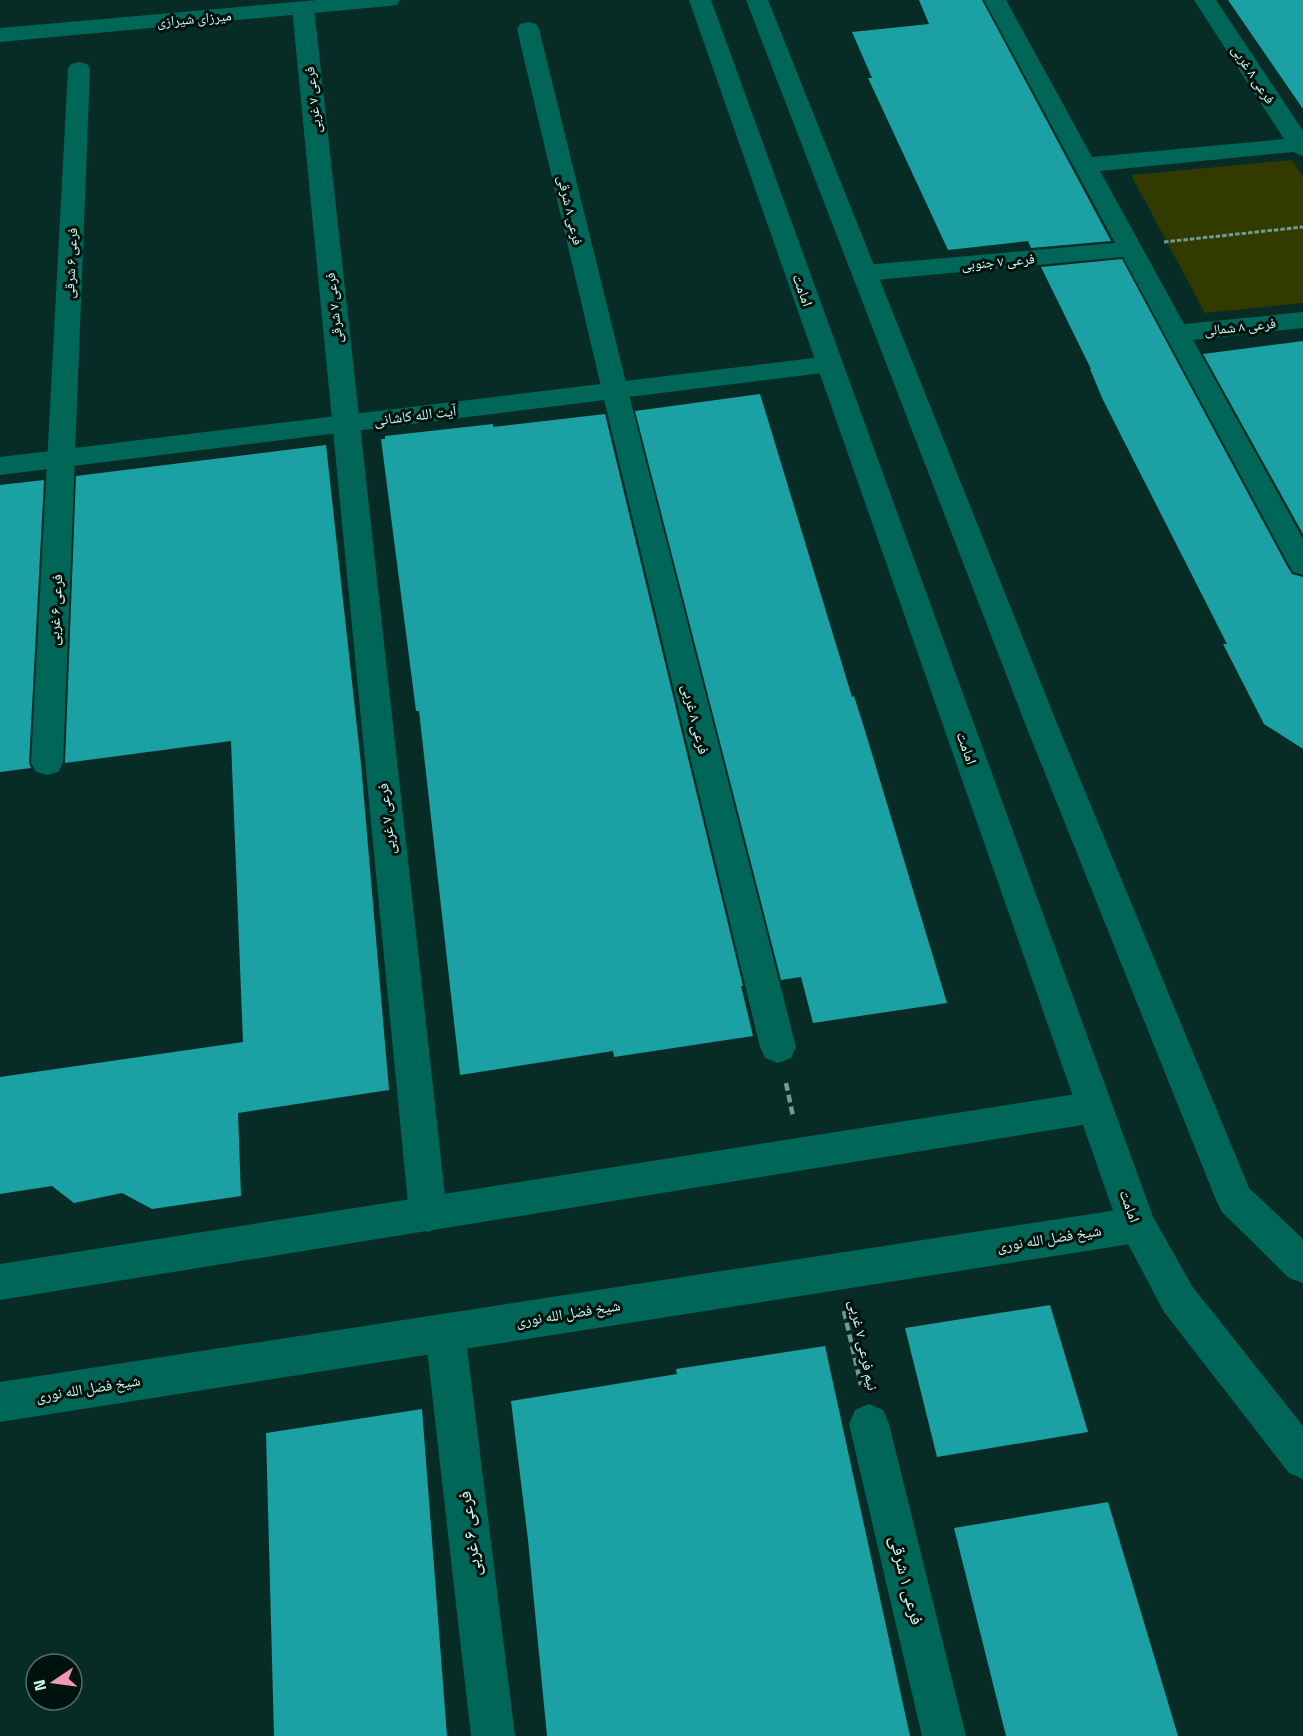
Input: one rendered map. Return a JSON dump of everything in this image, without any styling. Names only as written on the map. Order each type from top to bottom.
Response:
[{"type":"street","name":"میرزای شیرازی","points":[[0,17],[188,0]]},
{"type":"street","name":"میرزای شیرازی","points":[[0,35],[389,0]]},
{"type":"street","name":"امامت","points":[[700,0],[1137,1225],[1178,1299],[1302,1457]]},
{"type":"street","points":[[757,0],[1042,726],[1235,1200],[1303,1265]]},
{"type":"street","points":[[995,0],[1303,565]]},
{"type":"street","name":"فرعی ۸ غربی","points":[[1205,0],[1302,146]]},
{"type":"street","name":"فرعی ۷ غربی","points":[[303,8],[321,192]]},
{"type":"street","name":"فرعی ۸ شرقی","points":[[528,29],[615,391]]},
{"type":"street","name":"فرعی ۶ شرقی","points":[[62,458],[79,69]]},
{"type":"street","points":[[1085,165],[1302,146]]},
{"type":"street","name":"فرعی ۷ شرقی","points":[[321,192],[344,424]]},
{"type":"street","name":"فرعی ۷ جنوبی","points":[[865,273],[1131,249]]},
{"type":"street","name":"فرعی ۸ شمالی","points":[[1177,333],[1303,320]]},
{"type":"street","name":"آیت الله کاشانی","points":[[0,466],[830,365]]},
{"type":"street","name":"فرعی ۸ غربی","points":[[615,391],[778,1047]]},
{"type":"street","name":"فرعی ۷ غربی","points":[[344,424],[428,1214]]},
{"type":"street","name":"فرعی ۶ غربی","points":[[47,763],[62,458]]},
{"type":"street","points":[[0,1282],[1095,1107]]},
{"type":"street","name":"شیخ فضل الله نوری","points":[[0,1402],[1137,1225]]},
{"type":"street","name":"فرعی ۶ غربی","points":[[445,1332],[493,1736]]},
{"type":"street","name":"فرعی ۱ شرقی","points":[[869,1424],[944,1736]]},
{"type":"path","points":[[1131,249],[1167,242],[1303,226]]},
{"type":"path","points":[[778,1047],[802,1154]]},
{"type":"path","name":"نیم فرعی ۷ غربی","points":[[836,1271],[869,1424]]},
{"type":"green space","points":[[1292,160],[1303,177],[1303,303],[1205,313],[1131,175]]},
{"type":"building","points":[[919,0],[982,0],[1111,241],[1031,248],[1028,241],[948,250],[868,78],[872,78],[852,32],[929,24]]},
{"type":"building","points":[[1228,0],[1303,0],[1303,109]]},
{"type":"building","points":[[1122,259],[1287,566],[1292,574],[1303,577],[1303,749],[1264,724],[1223,644],[1227,644],[1103,400],[1091,369],[1041,267]]},
{"type":"building","points":[[1303,341],[1303,534],[1203,354]]},
{"type":"building","points":[[760,394],[947,1003],[813,1023],[801,977],[781,980],[635,411]]},
{"type":"building","points":[[605,414],[743,986],[741,986],[753,1036],[614,1057],[613,1051],[460,1075],[419,711],[416,711],[381,439],[385,439],[385,436]]},
{"type":"building","points":[[326,445],[361,764],[389,1090],[238,1113],[241,1196],[152,1209],[122,1193],[74,1203],[52,1186],[0,1194],[0,1077],[243,1042],[231,741],[65,763],[76,476]]},
{"type":"building","points":[[44,480],[29,763],[31,768],[0,772],[0,485]]},
{"type":"building","points":[[1050,1305],[1088,1432],[937,1457],[905,1328]]},
{"type":"building","points":[[825,1346],[910,1736],[547,1736],[528,1540],[511,1401],[677,1374],[676,1369]]},
{"type":"building","points":[[422,1409],[447,1736],[274,1736],[266,1433]]},
{"type":"building","points":[[1108,1502],[1178,1736],[1006,1736],[954,1528]]}]
